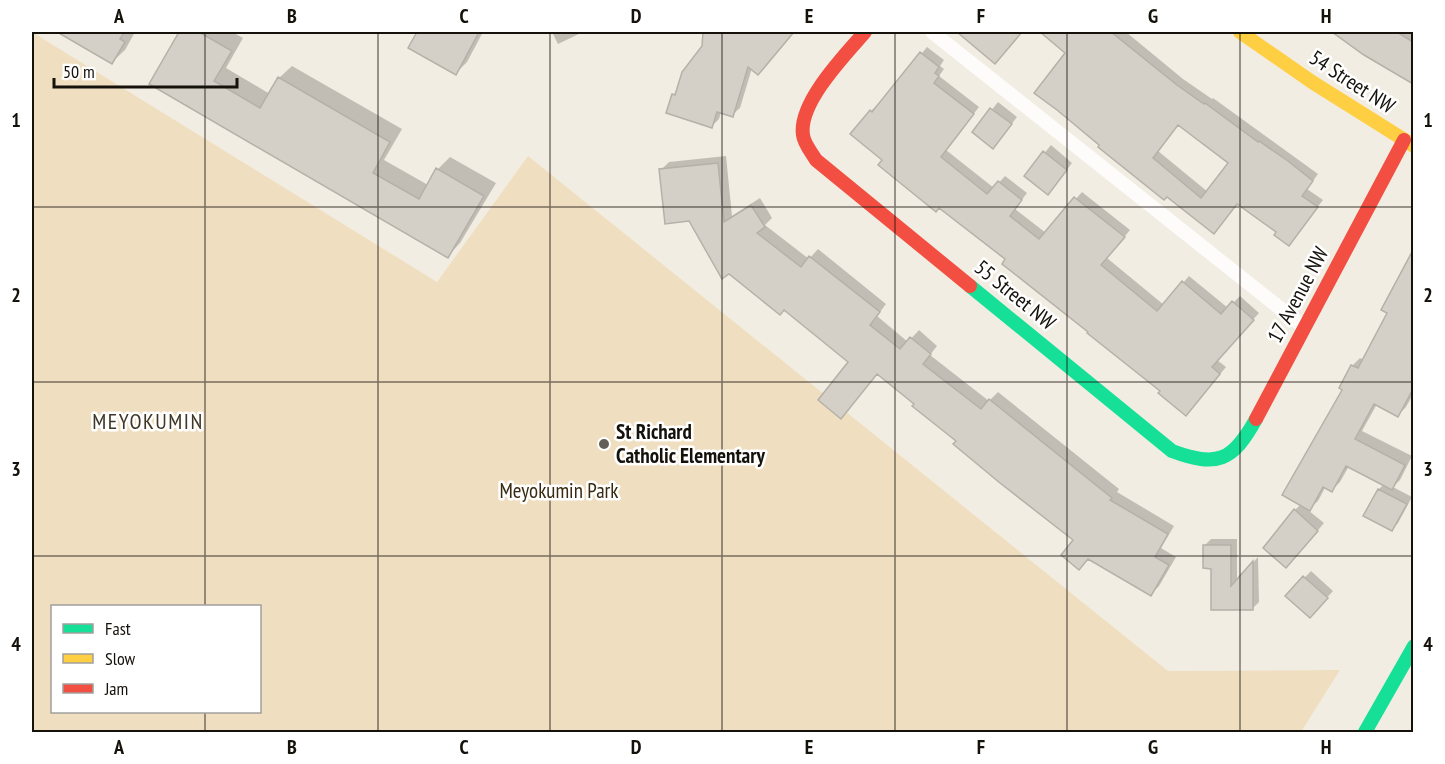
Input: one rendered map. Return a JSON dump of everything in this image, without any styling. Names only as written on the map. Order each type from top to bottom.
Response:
[{"type":"street","name":"55 Street NW","points":[[866,32],[814,94],[806,113],[802,134],[816,160],[1172,451],[1195,460],[1218,460]]},
{"type":"street","name":"54 Street NW","points":[[1240,32],[1312,82],[1408,143]]},
{"type":"street","name":"17 Avenue NW","points":[[1218,460],[1233,453],[1245,439],[1408,143]]},
{"type":"street","points":[[1365,732],[1413,646]]},
{"type":"lane","points":[[932,32],[1305,328]]},
{"type":"green space","name":"Meyokumin Park","points":[[32,32],[437,282],[528,156],[1168,671],[1340,670],[1301,732],[32,732]]},
{"type":"building","points":[[57,32],[124,32],[120,39],[125,42],[112,64]]},
{"type":"building","points":[[179,32],[199,32],[232,51],[214,81],[260,108],[278,77],[390,142],[373,173],[419,199],[436,168],[484,196],[448,258],[149,84]]},
{"type":"building","points":[[417,32],[479,32],[456,75],[408,48]]},
{"type":"building","points":[[703,32],[794,32],[758,75],[748,67],[733,117],[717,112],[712,128],[666,113],[672,94],[675,95],[682,72],[702,46]]},
{"type":"building","points":[[957,32],[1022,32],[995,64]]},
{"type":"building","points":[[1040,32],[1111,32],[1177,85],[1288,161],[1313,181],[1302,196],[1318,207],[1289,246],[1274,235],[1276,232],[1237,204],[1214,234],[1167,197],[1164,200],[1034,93],[1065,53]],"holes":[[[1178,125],[1228,163],[1201,198],[1153,158]]]},
{"type":"building","points":[[1332,32],[1397,32],[1413,42],[1413,84],[1364,55]]},
{"type":"building","points":[[920,52],[939,67],[935,73],[939,76],[934,83],[974,114],[941,157],[987,194],[998,181],[1022,200],[1010,216],[1039,239],[1074,197],[1125,237],[1101,265],[1157,311],[1182,281],[1221,314],[1232,301],[1254,320],[1212,367],[1220,374],[1186,416],[1158,393],[1160,391],[1002,264],[1005,259],[939,208],[936,212],[878,165],[882,160],[850,134],[870,110],[872,112]]},
{"type":"building","points":[[990,108],[1012,124],[993,149],[972,132]]},
{"type":"building","points":[[1043,151],[1067,170],[1048,195],[1024,176]]},
{"type":"building","points":[[718,163],[724,222],[751,205],[765,227],[757,233],[801,267],[809,256],[880,312],[870,325],[900,349],[910,337],[931,354],[923,364],[981,409],[989,399],[1112,498],[1110,500],[1168,534],[1155,557],[1169,565],[1151,596],[1088,559],[1079,570],[1061,555],[1073,540],[953,444],[956,441],[877,374],[841,419],[818,400],[848,362],[784,310],[780,315],[729,274],[722,279],[689,221],[665,224],[659,169]]},
{"type":"building","points":[[1413,250],[1413,389],[1398,417],[1374,404],[1355,439],[1405,465],[1392,490],[1346,466],[1332,492],[1323,487],[1310,511],[1282,495],[1342,390],[1339,388],[1351,365],[1358,368],[1387,313],[1381,310]]},
{"type":"building","points":[[1378,489],[1407,504],[1392,531],[1363,516]]},
{"type":"building","points":[[1294,509],[1318,531],[1286,568],[1263,548]]},
{"type":"building","points":[[1203,545],[1231,545],[1231,586],[1253,561],[1253,610],[1211,610],[1211,569],[1203,568]]},
{"type":"building","points":[[1303,576],[1328,598],[1310,618],[1285,596]]},
{"type":"traffic: fast","points":[[970,286],[1172,451],[1201,459],[1222,457],[1240,444],[1256,419]]},
{"type":"traffic: fast","points":[[1365,732],[1414,646]]},
{"type":"traffic: slow","points":[[1240,32],[1312,82],[1414,146]]},
{"type":"traffic: jam","points":[[865,32],[835,66],[815,94],[803,122],[805,142],[816,160],[970,286]]},
{"type":"traffic: jam","points":[[1256,419],[1404,140]]},
{"type":"place","name":"St Richard Catholic Elementary","points":[[604,444]]},
{"type":"district","name":"MEYOKUMIN","points":[[148,421]]}]
